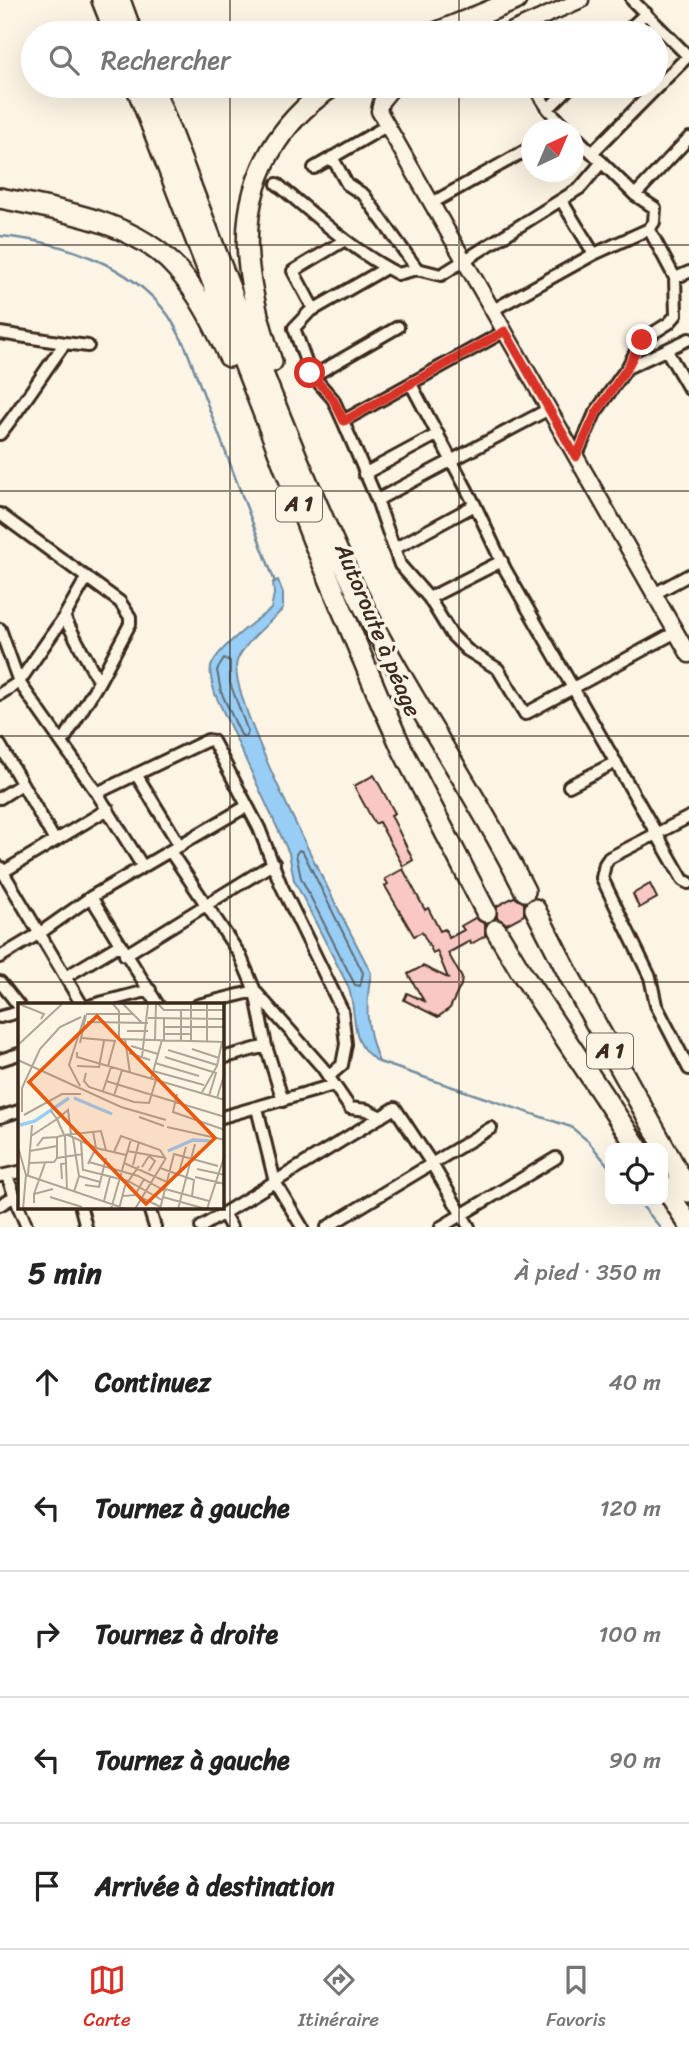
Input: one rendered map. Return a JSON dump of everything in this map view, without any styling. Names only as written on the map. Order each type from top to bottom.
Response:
[{"type":"highway","points":[[102,0],[110,21]]},
{"type":"highway","points":[[120,0],[128,21]]},
{"type":"highway","points":[[464,21],[516,0]]},
{"type":"highway","name":"Autoroute à péage","points":[[141,98],[312,538],[377,693],[402,748],[486,912]]},
{"type":"highway","name":"A 1","points":[[158,98],[279,414],[357,592],[397,669],[525,891]]},
{"type":"highway","points":[[318,98],[301,111],[267,156],[255,185],[246,234],[247,258],[265,341],[324,516]]},
{"type":"highway","points":[[0,198],[84,216],[117,228],[149,246],[175,266],[207,310],[312,538]]},
{"type":"highway","name":"A 1","points":[[535,909],[689,1192]]},
{"type":"highway","name":"A 1","points":[[496,930],[635,1143]]},
{"type":"highway","points":[[668,1192],[689,1225]]},
{"type":"street","points":[[533,21],[581,0]]},
{"type":"street","points":[[632,0],[654,21]]},
{"type":"street","points":[[638,21],[646,13]]},
{"type":"street","points":[[668,35],[689,56],[668,77]]},
{"type":"street","points":[[384,98],[379,110],[689,655]]},
{"type":"street","points":[[541,98],[558,119]]},
{"type":"street","points":[[548,109],[559,98]]},
{"type":"street","points":[[592,153],[647,98]]},
{"type":"street","points":[[313,168],[388,125]]},
{"type":"street","points":[[635,195],[689,138]]},
{"type":"street","points":[[493,310],[594,254],[649,229],[654,222],[655,208],[635,195],[584,145]]},
{"type":"street","points":[[679,148],[689,157]]},
{"type":"street","points":[[432,203],[521,153]]},
{"type":"street","points":[[332,158],[347,184],[364,195],[417,269]]},
{"type":"street","points":[[277,184],[345,240],[386,268],[398,274],[417,269],[441,275],[580,188],[602,162]]},
{"type":"street","points":[[561,200],[594,254]]},
{"type":"street","points":[[576,457],[596,413],[627,368],[642,340],[669,323],[676,315],[675,278],[649,229]]},
{"type":"street","points":[[311,311],[311,303],[293,271],[345,240]]},
{"type":"street","points":[[386,268],[311,311],[296,323],[294,328],[313,376],[333,399],[344,421],[377,500],[400,565],[429,598],[451,634],[467,650],[498,669],[525,714],[676,632]]},
{"type":"street","points":[[675,278],[689,272]]},
{"type":"street","points":[[313,376],[398,327]]},
{"type":"street","points":[[344,421],[505,331]]},
{"type":"street","points":[[0,333],[88,346]]},
{"type":"street","points":[[627,368],[689,339]]},
{"type":"street","points":[[0,434],[65,343]]},
{"type":"street","points":[[667,351],[689,389]]},
{"type":"street","points":[[411,384],[502,561],[683,880],[689,883]]},
{"type":"street","points":[[377,500],[549,408]]},
{"type":"street","points":[[364,474],[438,434]]},
{"type":"street","points":[[394,549],[475,505]]},
{"type":"street","points":[[0,514],[120,602],[130,617],[130,624],[99,682],[62,743]]},
{"type":"street","points":[[429,598],[502,561]]},
{"type":"street","points":[[654,594],[689,575]]},
{"type":"street","points":[[0,694],[19,682],[64,617],[87,577]]},
{"type":"street","points":[[64,617],[99,682]]},
{"type":"street","points":[[0,629],[19,682],[108,809],[144,867]]},
{"type":"street","points":[[97,793],[211,740],[247,806],[274,863],[281,885],[342,1010],[346,1044],[342,1065],[331,1081],[283,1101],[224,1116]]},
{"type":"street","points":[[0,745],[55,841]]},
{"type":"street","points":[[569,786],[616,762]]},
{"type":"street","points":[[136,774],[205,905],[240,955],[255,991],[266,1046],[283,1101]]},
{"type":"street","points":[[0,798],[22,784]]},
{"type":"street","points":[[0,957],[91,897],[247,806]]},
{"type":"street","points":[[81,1003],[1,870],[108,809]]},
{"type":"street","points":[[689,817],[609,858],[604,864],[602,878],[650,976],[656,1005],[689,1069]]},
{"type":"street","points":[[67,976],[205,905],[274,863]]},
{"type":"street","points":[[91,897],[157,1003]]},
{"type":"street","points":[[0,982],[18,1005]]},
{"type":"street","points":[[100,1003],[150,990]]},
{"type":"street","points":[[255,991],[284,1022],[331,1081],[350,1108],[356,1132]]},
{"type":"street","points":[[206,1003],[255,991]]},
{"type":"street","points":[[0,1017],[18,1012]]},
{"type":"street","points":[[224,1057],[266,1046]]},
{"type":"street","points":[[0,1060],[18,1054]]},
{"type":"street","points":[[257,1108],[275,1182],[302,1227]]},
{"type":"street","points":[[350,1108],[367,1110],[380,1117]]},
{"type":"street","points":[[224,1209],[275,1182],[395,1108],[469,1227]]},
{"type":"street","points":[[0,1117],[18,1111]]},
{"type":"street","points":[[327,1227],[491,1128]]},
{"type":"street","points":[[441,1227],[556,1158]]},
{"type":"street","points":[[0,1205],[18,1204],[3,1176]]},
{"type":"street","points":[[20,1210],[27,1227]]},
{"type":"street","points":[[82,1210],[86,1227]]},
{"type":"street","points":[[150,1210],[155,1227]]},
{"type":"street","points":[[201,1227],[219,1212],[231,1227]]},
{"type":"water","points":[[278,580],[283,593],[283,609],[240,654],[237,661],[238,683],[268,764],[371,973],[368,1018],[371,1039],[379,1062],[362,1047],[358,1038],[348,986],[294,880],[289,853],[215,694],[211,680],[211,667],[220,652],[271,609],[273,582]]},
{"type":"building","points":[[374,775],[395,813],[391,815],[413,860],[403,866],[379,822],[375,824],[354,786]]},
{"type":"building","points":[[403,869],[425,910],[428,908],[440,931],[445,929],[449,938],[464,930],[461,926],[475,918],[485,924],[485,936],[448,953],[462,978],[461,985],[450,1008],[438,1017],[404,1000],[407,993],[424,1001],[408,974],[423,966],[448,978],[437,951],[433,953],[422,932],[414,936],[385,886],[388,884],[385,879]]},
{"type":"building","points":[[650,884],[657,898],[639,908],[633,894]]},
{"type":"building","points":[[514,897],[524,903],[524,915],[507,924],[497,918],[497,906]]},
{"type":"waterway","points":[[0,236],[46,243],[93,258],[135,282],[153,297],[168,315],[186,348],[275,582]]},
{"type":"waterway","points":[[379,1062],[571,1127],[588,1141],[605,1162]]},
{"type":"waterway","points":[[642,1206],[660,1227]]},
{"type":"route","points":[[310,373],[327,390],[344,421],[505,331],[576,457],[596,413],[627,368],[642,340]]}]
